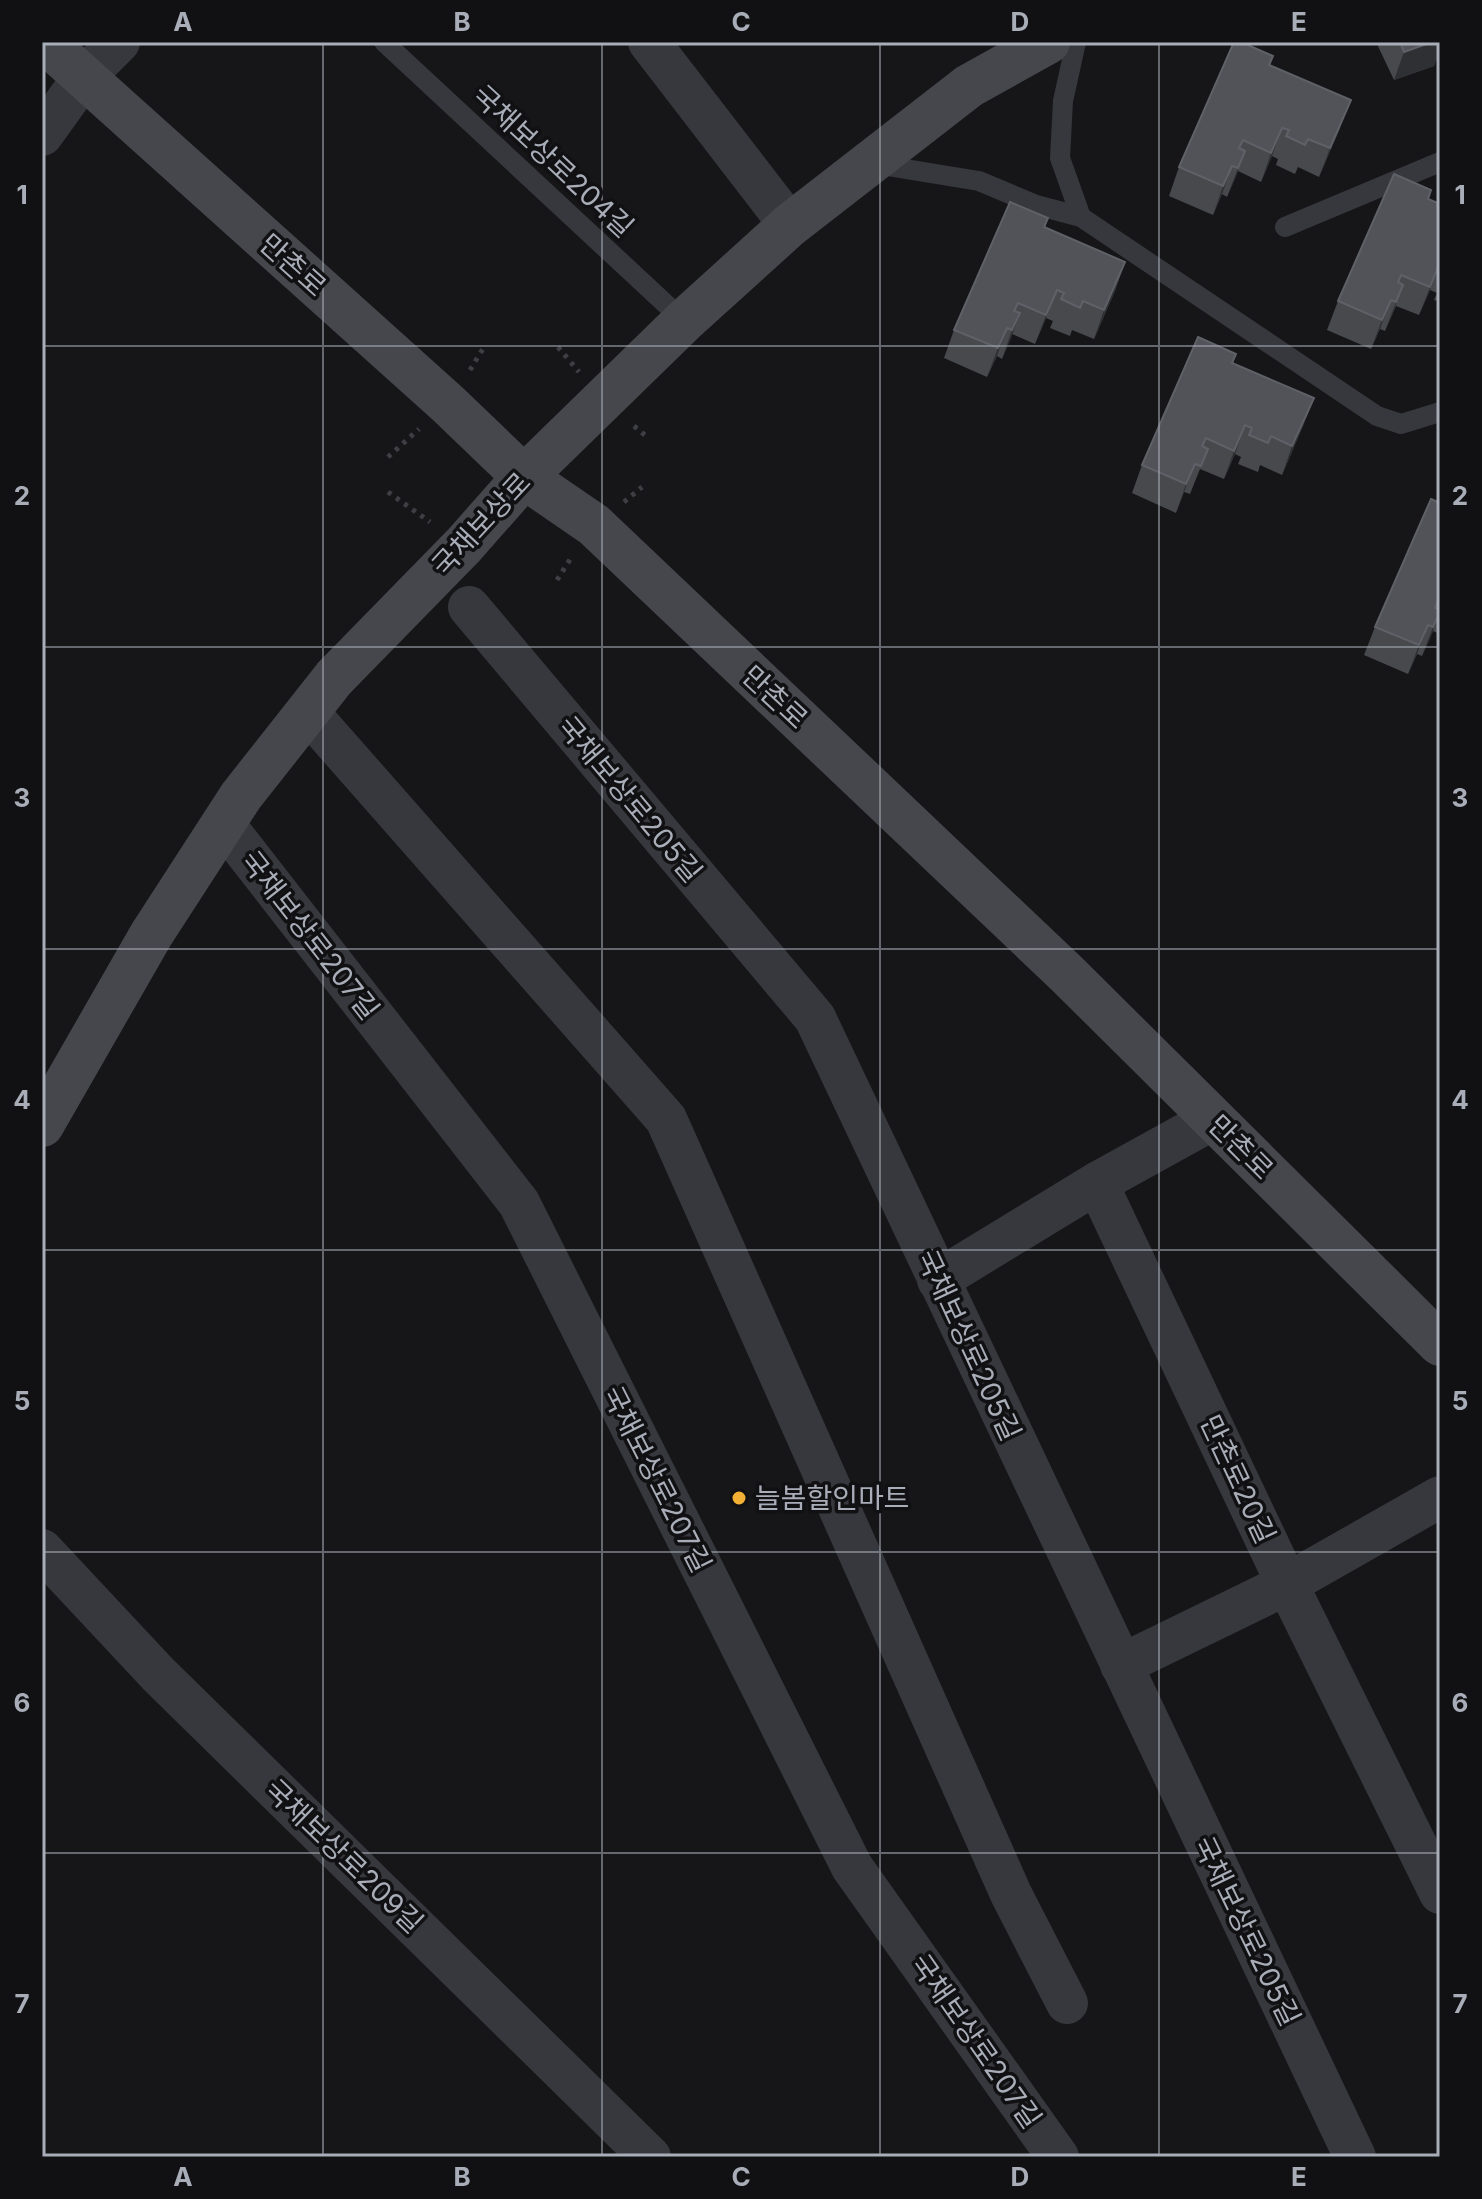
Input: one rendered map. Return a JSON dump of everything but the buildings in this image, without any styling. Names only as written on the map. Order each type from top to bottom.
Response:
[{"type":"main road","name":"만촌로","points":[[45,42],[448,404],[524,477],[594,525],[1056,963],[1440,1344]]},
{"type":"main road","name":"국채보상로","points":[[42,1125],[151,935],[223,823],[334,678],[464,545],[524,477],[684,321],[790,225],[969,86],[1048,42]]},
{"type":"street","points":[[42,135],[83,78],[119,42]]},
{"type":"street","points":[[649,42],[790,225]]},
{"type":"street","name":"국채보상로205길","points":[[469,607],[815,1018],[1355,2157]]},
{"type":"street","points":[[307,711],[666,1119],[1011,1894],[1067,2003]]},
{"type":"street","name":"국채보상로207길","points":[[223,823],[519,1203],[852,1867],[1058,2157]]},
{"type":"street","points":[[938,1280],[1097,1183],[1213,1119]]},
{"type":"street","name":"만촌로20길","points":[[1097,1183],[1287,1584],[1440,1893]]},
{"type":"street","points":[[1121,1665],[1287,1584],[1440,1497]]},
{"type":"street","name":"국채보상로209길","points":[[42,1550],[158,1674],[650,2157]]},
{"type":"lane","name":"국채보상로204길","points":[[384,42],[684,321]]},
{"type":"lane","points":[[1076,42],[1063,101],[1060,158],[1081,217]]},
{"type":"lane","points":[[1285,227],[1440,162]]},
{"type":"lane","points":[[869,163],[979,181],[1036,205],[1081,217],[1377,416],[1401,424],[1440,412]]},
{"type":"place","name":"늘봄할인마트","points":[[739,1498]]}]
